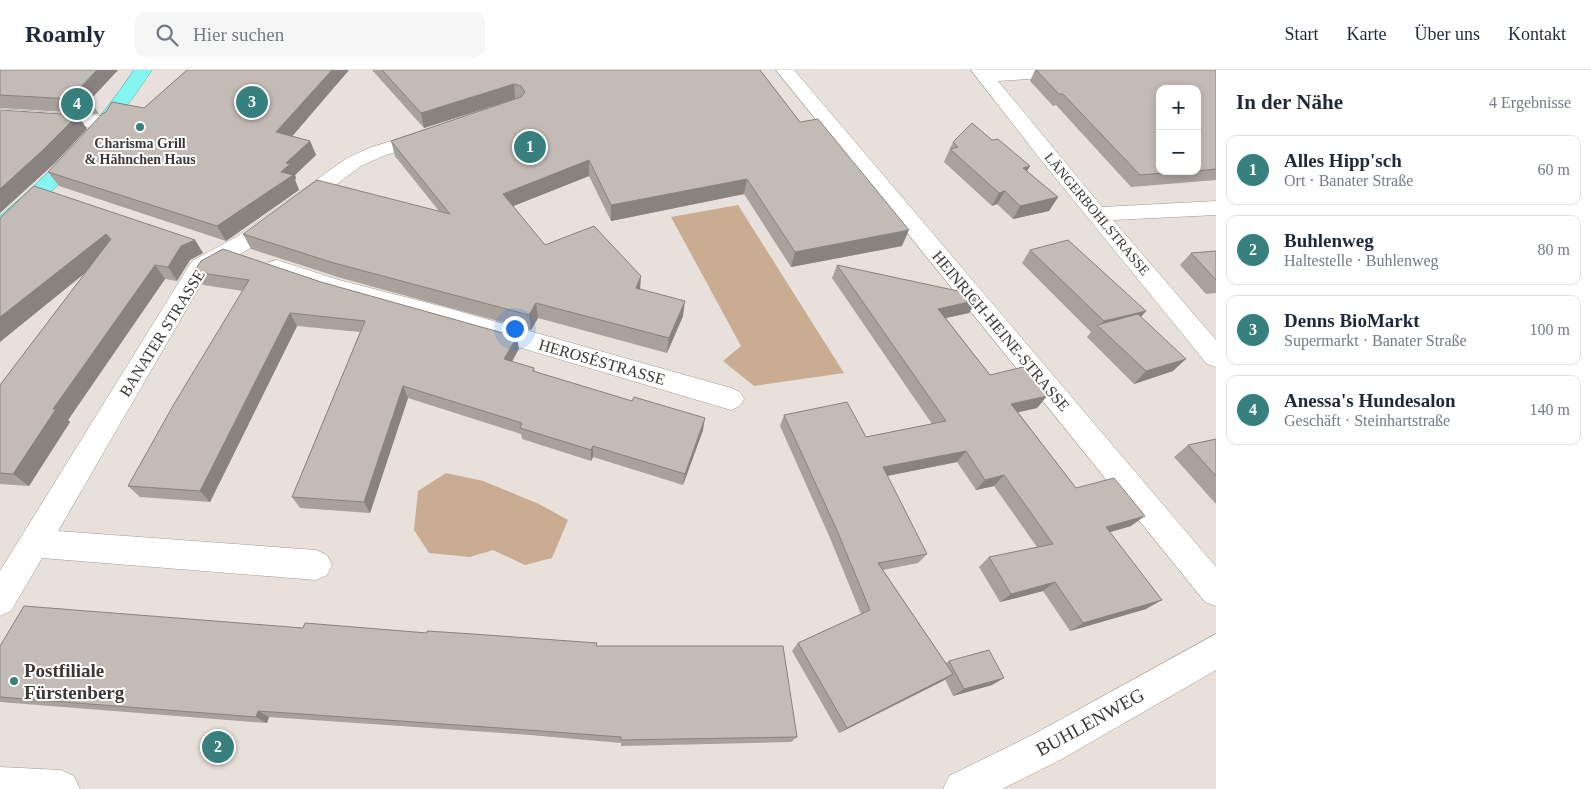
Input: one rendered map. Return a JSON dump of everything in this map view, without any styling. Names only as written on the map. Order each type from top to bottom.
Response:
[{"type":"main road","points":[[0,228],[52,193],[68,166],[106,122],[143,70]]},
{"type":"street","name":"HEINRICH-HEINE-STRASSE","points":[[785,70],[1216,591]]},
{"type":"street","points":[[982,73],[1089,70]]},
{"type":"street","name":"LÄNGERBOHLSTRASSE","points":[[982,73],[1096,214],[1215,355]]},
{"type":"street","points":[[0,115],[106,122]]},
{"type":"street","name":"BANATER STRASSE","points":[[0,600],[200,267],[246,240],[354,162],[376,152],[450,128]]},
{"type":"street","points":[[1096,214],[1216,208]]},
{"type":"street","name":"HEROSÉSTRASSE","points":[[198,242],[335,287],[444,316],[731,399]]},
{"type":"street","points":[[34,543],[316,565]]},
{"type":"street","name":"BUHLENWEG","points":[[962,789],[1049,746],[1216,651]]},
{"type":"street","points":[[0,786],[61,789]]},
{"type":"shaded area","points":[[738,205],[844,373],[754,386],[723,361],[741,346],[671,217]]},
{"type":"shaded area","points":[[446,473],[483,481],[539,504],[568,520],[552,558],[525,565],[493,550],[470,557],[429,553],[414,530],[418,491]]},
{"type":"building","points":[[0,70],[97,70],[72,96],[91,100],[0,95]]},
{"type":"building","points":[[187,70],[332,70],[276,132],[310,141],[286,163],[290,164],[281,172],[293,175],[217,226],[48,172],[106,112],[112,102],[144,108]]},
{"type":"building","points":[[382,70],[760,70],[800,122],[818,119],[909,230],[795,252],[747,179],[611,205],[589,160],[503,194],[545,245],[594,226],[641,276],[636,288],[685,301],[669,338],[536,303],[529,315],[334,263],[243,234],[317,180],[450,214],[391,141],[521,97],[525,92],[521,86],[514,84],[421,113]]},
{"type":"building","points":[[1036,70],[1216,70],[1216,169],[1201,171],[1201,85],[1156,85],[1156,174],[1140,175],[1063,94],[1059,94]]},
{"type":"building","points":[[0,110],[78,115],[0,189]]},
{"type":"building","points":[[972,123],[992,140],[998,139],[1030,166],[1023,168],[1058,197],[1020,206],[1005,191],[999,193],[950,149],[958,147],[953,142]]},
{"type":"building","points":[[34,186],[195,240],[181,246],[168,267],[155,265],[53,409],[56,409],[13,474],[0,473],[0,385],[111,239],[106,234],[0,317],[0,218]]},
{"type":"building","points":[[1068,240],[1146,311],[1104,321],[1030,250]]},
{"type":"building","points":[[223,249],[321,282],[517,337],[504,359],[534,368],[533,371],[632,401],[634,397],[705,418],[685,474],[593,446],[591,450],[520,428],[522,423],[403,386],[364,502],[292,497],[365,321],[290,313],[200,491],[128,486],[174,404],[249,280],[194,272],[201,261]]},
{"type":"building","points":[[1216,251],[1216,280],[1191,253]]},
{"type":"building","points":[[837,265],[972,294],[977,300],[938,309],[990,375],[1023,367],[1047,396],[1011,404],[1076,488],[1114,478],[1145,516],[1106,527],[1162,600],[1083,623],[1055,582],[1011,594],[989,557],[1053,544],[1004,475],[985,480],[966,451],[883,467],[927,554],[878,563],[953,674],[847,728],[798,643],[870,610],[836,528],[784,415],[847,402],[866,437],[946,421]]},
{"type":"building","points":[[1138,314],[1186,359],[1146,371],[1097,325]]},
{"type":"building","points":[[1216,439],[1216,476],[1188,445]]},
{"type":"building","points":[[24,606],[303,628],[305,623],[427,633],[427,631],[473,634],[597,643],[596,646],[783,646],[797,737],[621,740],[621,737],[258,711],[256,717],[0,697],[0,646]]},
{"type":"building","points":[[989,650],[1004,678],[964,689],[949,661]]},
{"type":"place","name":"Denns BioMarkt","points":[[252,102]]},
{"type":"place","name":"Anessa's Hundesalon","points":[[77,104]]},
{"type":"place","name":"Charisma Grill & Hähnchen Haus","points":[[140,127]]},
{"type":"place","name":"Alles Hipp'sch","points":[[530,147]]},
{"type":"place","name":"Postfiliale Fürstenberg","points":[[14,681]]},
{"type":"place","name":"Buhlenweg","points":[[218,747]]}]
